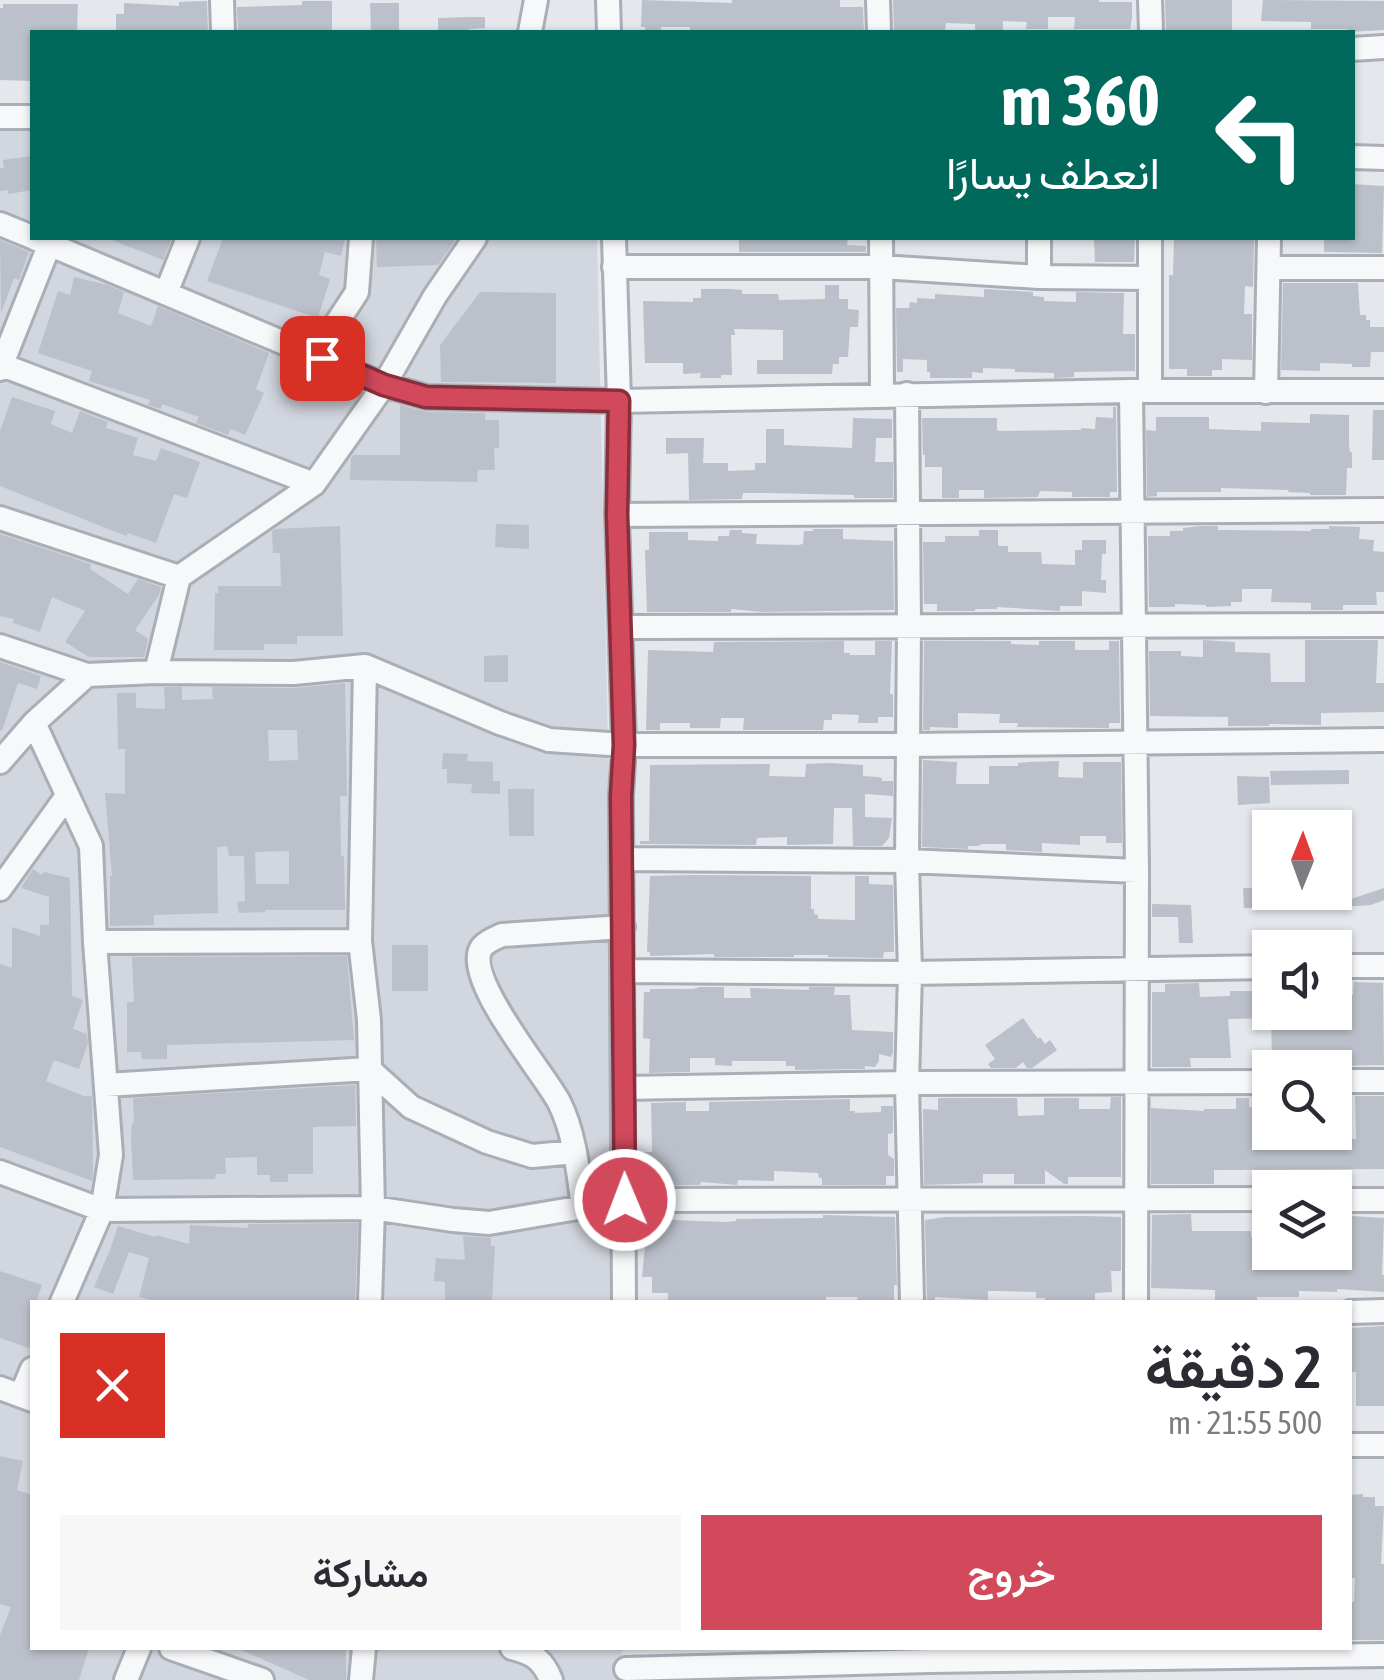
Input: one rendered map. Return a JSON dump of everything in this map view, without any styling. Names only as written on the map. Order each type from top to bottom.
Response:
[{"type":"street","points":[[222,0],[223,30]]},
{"type":"street","points":[[530,30],[536,0]]},
{"type":"street","points":[[608,0],[609,30]]},
{"type":"street","points":[[878,0],[879,30]]},
{"type":"street","points":[[1150,0],[1151,30]]},
{"type":"street","points":[[1355,49],[1384,47]]},
{"type":"street","points":[[0,117],[30,117]]},
{"type":"street","points":[[1355,157],[1384,158]]},
{"type":"street","points":[[0,224],[30,235]]},
{"type":"street","points":[[42,240],[1,367],[314,484]]},
{"type":"street","points":[[44,240],[384,385],[426,397],[619,401],[907,394],[1384,391]]},
{"type":"street","points":[[166,293],[187,240]]},
{"type":"street","points":[[322,358],[336,324],[357,292],[361,240]]},
{"type":"street","points":[[156,672],[179,577],[314,484],[384,385],[435,296],[474,240]]},
{"type":"street","points":[[614,240],[624,745],[621,796],[624,1300]]},
{"type":"street","points":[[881,240],[882,395]]},
{"type":"street","points":[[1039,278],[1040,240]]},
{"type":"street","points":[[1136,1300],[1137,871],[1132,512],[1150,240]]},
{"type":"street","points":[[1266,392],[1269,240]]},
{"type":"street","points":[[614,267],[881,267],[1039,278],[1150,278]]},
{"type":"street","points":[[1270,268],[1384,268]]},
{"type":"street","points":[[907,394],[907,1083],[912,1300]]},
{"type":"street","points":[[617,515],[1384,510]]},
{"type":"street","points":[[0,518],[179,577]]},
{"type":"street","points":[[621,628],[1384,625]]},
{"type":"street","points":[[0,646],[87,675],[294,673],[365,666],[500,724],[548,740],[624,745],[909,746],[1384,740]]},
{"type":"street","points":[[365,666],[360,941],[369,1020],[373,1208],[370,1300]]},
{"type":"street","points":[[0,762],[34,723],[87,675]]},
{"type":"street","points":[[34,723],[91,846],[111,1155],[102,1210],[63,1300]]},
{"type":"street","points":[[0,889],[68,796]]},
{"type":"street","points":[[623,860],[907,860],[1137,871]]},
{"type":"street","points":[[582,1207],[570,1127],[558,1100],[487,993],[478,964],[480,949],[502,935],[623,928]]},
{"type":"street","points":[[95,942],[360,941]]},
{"type":"street","points":[[1352,966],[1384,966]]},
{"type":"street","points":[[623,971],[910,973],[1252,967]]},
{"type":"street","points":[[106,1086],[369,1069],[411,1106],[487,1142],[532,1156],[575,1152]]},
{"type":"street","points":[[1352,1081],[1384,1081]]},
{"type":"street","points":[[624,1088],[1252,1082]]},
{"type":"street","points":[[0,1172],[102,1210],[373,1208],[489,1222],[625,1200],[1252,1199]]},
{"type":"street","points":[[1352,1200],[1384,1200]]},
{"type":"street","points":[[1352,1312],[1384,1311]]},
{"type":"street","points":[[1352,1445],[1384,1445]]},
{"type":"street","points":[[126,1680],[138,1650]]},
{"type":"street","points":[[176,1650],[262,1680]]},
{"type":"street","points":[[361,1680],[364,1650]]},
{"type":"street","points":[[520,1650],[545,1666],[551,1680]]},
{"type":"street","points":[[626,1665],[845,1663],[929,1654],[1047,1662],[1243,1662],[1332,1652],[1384,1656]]},
{"type":"shaded area","points":[[0,124],[30,124],[30,240],[597,240],[620,1300],[30,1300],[30,1650],[622,1650],[622,1680],[0,1680]]},
{"type":"building","points":[[642,0],[840,0],[840,7],[863,7],[864,30],[645,30],[641,27]]},
{"type":"building","points":[[893,0],[1132,2],[1130,29],[1074,29],[1075,17],[1048,17],[1048,29],[1026,29],[1027,22],[1003,21],[1003,30],[975,30],[975,24],[946,23],[945,30],[894,30]]},
{"type":"building","points":[[1165,0],[1232,0],[1232,30],[1166,30]]},
{"type":"building","points":[[1263,0],[1384,1],[1384,30],[1311,29],[1311,22],[1261,21]]},
{"type":"building","points":[[207,1],[208,30],[116,30],[116,14],[124,14],[124,3],[179,6],[179,2]]},
{"type":"building","points":[[302,1],[332,1],[332,30],[238,30],[237,7],[302,5]]},
{"type":"building","points":[[370,3],[399,3],[399,30],[371,30]]},
{"type":"building","points":[[3,4],[78,4],[77,30],[30,30],[30,81],[0,80]]},
{"type":"building","points":[[485,17],[485,28],[438,30],[438,18]]},
{"type":"building","points":[[30,156],[30,190],[8,194],[8,190],[0,191],[3,160]]},
{"type":"building","points":[[1355,184],[1384,186],[1382,253],[1324,252],[1324,240],[1355,240]]},
{"type":"building","points":[[0,240],[29,252],[1,313]]},
{"type":"building","points":[[112,240],[171,240],[163,260]]},
{"type":"building","points":[[222,240],[345,240],[341,256],[325,252],[319,275],[330,279],[318,318],[207,281]]},
{"type":"building","points":[[376,240],[454,240],[438,265],[377,267]]},
{"type":"building","points":[[739,240],[848,240],[847,245],[866,246],[866,252],[739,252]]},
{"type":"building","points":[[1094,240],[1135,240],[1134,262],[1095,262]]},
{"type":"building","points":[[1174,240],[1254,240],[1253,287],[1245,286],[1244,314],[1252,314],[1252,360],[1222,359],[1222,370],[1212,370],[1212,376],[1187,376],[1187,369],[1169,369],[1169,275],[1173,275]]},
{"type":"building","points":[[74,277],[124,292],[118,313],[151,326],[158,306],[269,353],[256,389],[264,393],[245,435],[231,429],[228,435],[196,423],[199,417],[162,404],[161,409],[148,405],[150,400],[89,381],[92,371],[38,353],[58,291],[70,295]]},
{"type":"building","points":[[1283,283],[1358,283],[1360,315],[1366,315],[1370,327],[1384,327],[1384,352],[1371,352],[1370,367],[1320,363],[1320,371],[1281,370]]},
{"type":"building","points":[[825,285],[839,285],[839,299],[848,299],[848,309],[859,310],[858,327],[850,327],[848,357],[839,357],[832,374],[757,374],[757,360],[783,360],[783,330],[734,329],[732,375],[721,378],[683,374],[683,363],[645,363],[643,301],[693,302],[693,298],[701,298],[701,289],[778,294],[779,300],[825,299]]},
{"type":"building","points":[[984,289],[1033,292],[1033,296],[1044,297],[1044,301],[1076,302],[1076,292],[1124,293],[1123,334],[1135,334],[1135,371],[1074,372],[1074,377],[1054,378],[1054,373],[983,368],[983,373],[972,372],[972,378],[930,378],[927,360],[903,359],[903,372],[897,372],[896,308],[909,308],[910,302],[917,303],[917,298],[935,299],[935,294],[984,297]]},
{"type":"building","points":[[480,292],[556,293],[556,383],[441,382],[440,345]]},
{"type":"building","points":[[12,397],[55,411],[51,424],[72,433],[80,411],[108,422],[106,428],[138,438],[133,455],[156,461],[161,448],[200,462],[187,498],[174,494],[156,543],[128,533],[126,536],[0,486],[0,431]]},
{"type":"building","points":[[400,405],[427,412],[485,413],[485,420],[499,420],[495,470],[478,470],[477,482],[350,480],[353,455],[400,455]]},
{"type":"building","points":[[1113,407],[1117,492],[1110,492],[1110,497],[1072,497],[1072,492],[1040,491],[1038,497],[984,498],[984,490],[959,490],[959,498],[942,498],[942,467],[925,467],[922,418],[997,418],[999,431],[1081,430],[1095,429],[1096,417],[1113,418]]},
{"type":"building","points":[[1373,410],[1384,410],[1384,460],[1372,460]]},
{"type":"building","points":[[1310,414],[1349,415],[1352,468],[1347,468],[1346,495],[1221,488],[1221,492],[1157,492],[1157,496],[1147,497],[1146,430],[1156,431],[1156,417],[1209,417],[1209,429],[1261,431],[1261,422],[1310,423]]},
{"type":"building","points":[[853,418],[892,419],[892,438],[876,438],[875,462],[893,462],[893,498],[743,493],[742,499],[689,500],[688,453],[666,454],[666,438],[704,438],[703,463],[728,463],[728,471],[755,470],[755,463],[766,463],[766,429],[784,429],[784,445],[852,448]]},
{"type":"building","points":[[496,524],[529,525],[529,549],[495,547]]},
{"type":"building","points":[[340,526],[343,636],[297,636],[297,644],[264,644],[264,650],[214,650],[218,586],[281,586],[280,553],[273,553],[272,531]]},
{"type":"building","points":[[1218,526],[1218,530],[1311,531],[1329,526],[1360,527],[1359,539],[1374,540],[1373,551],[1384,552],[1384,592],[1376,592],[1377,605],[1343,605],[1343,610],[1311,610],[1311,603],[1271,602],[1272,589],[1242,589],[1242,602],[1231,602],[1231,606],[1149,607],[1148,536],[1170,536],[1170,531]]},
{"type":"building","points":[[843,529],[843,539],[893,541],[894,610],[647,612],[645,550],[649,550],[649,532],[688,532],[688,540],[718,541],[718,536],[729,536],[730,530],[742,530],[757,534],[756,544],[798,545],[803,544],[804,531]]},
{"type":"building","points":[[979,530],[998,530],[999,546],[1008,546],[1008,552],[1041,552],[1042,564],[1075,565],[1075,550],[1082,550],[1082,540],[1106,540],[1101,580],[1106,580],[1106,593],[1082,591],[1082,606],[1060,606],[1060,611],[997,607],[937,611],[937,604],[924,604],[923,542],[945,542],[945,536],[979,536]]},
{"type":"building","points":[[0,534],[91,564],[90,569],[128,594],[138,579],[161,587],[135,630],[148,639],[144,657],[89,657],[65,642],[85,611],[52,597],[40,632],[0,616]]},
{"type":"building","points":[[1203,640],[1235,642],[1235,652],[1270,653],[1271,682],[1305,682],[1305,640],[1378,640],[1376,683],[1384,683],[1384,712],[1321,713],[1321,725],[1269,726],[1228,726],[1228,717],[1150,716],[1149,651],[1181,651],[1181,656],[1203,657]]},
{"type":"building","points":[[844,641],[844,653],[875,655],[875,641],[892,641],[893,717],[878,717],[878,723],[858,723],[859,715],[832,714],[832,720],[824,720],[823,730],[743,730],[744,718],[721,718],[720,728],[660,723],[660,730],[646,730],[648,650],[713,652],[714,642]]},
{"type":"building","points":[[924,641],[1011,641],[1039,645],[1039,641],[1075,641],[1075,650],[1109,650],[1109,641],[1119,641],[1120,723],[1109,723],[1109,728],[1017,727],[1018,723],[999,723],[1000,714],[958,713],[958,728],[923,730]]},
{"type":"building","points":[[508,655],[508,682],[484,682],[484,656]]},
{"type":"building","points":[[0,662],[41,676],[37,689],[18,683],[2,731],[0,730]]},
{"type":"building","points":[[345,683],[347,796],[340,796],[345,910],[239,913],[237,902],[245,901],[244,856],[229,856],[227,846],[217,847],[218,913],[154,915],[154,925],[110,926],[112,876],[105,793],[125,794],[125,749],[118,749],[117,693],[136,693],[136,708],[165,709],[164,687],[182,687],[182,700],[213,699],[212,687],[294,688]],"holes":[[[268,730],[297,730],[298,760],[269,761]],[[289,851],[289,884],[256,884],[255,852]]]},
{"type":"building","points":[[443,753],[468,754],[467,761],[493,762],[493,781],[500,781],[500,794],[471,793],[472,784],[447,783],[447,769],[442,769]]},
{"type":"building","points":[[923,760],[957,762],[956,784],[989,784],[989,766],[1059,761],[1058,777],[1083,778],[1083,762],[1121,762],[1122,843],[1106,843],[1106,836],[1080,836],[1080,845],[1042,843],[1042,852],[1006,850],[1006,844],[982,844],[968,849],[922,847]]},
{"type":"building","points":[[770,764],[769,776],[805,777],[806,764],[863,765],[863,776],[893,781],[893,796],[865,794],[865,817],[892,818],[889,838],[882,846],[853,846],[852,808],[834,808],[833,844],[787,845],[787,837],[757,838],[756,845],[640,844],[649,841],[650,765]]},
{"type":"building","points":[[1349,770],[1349,784],[1271,785],[1270,771]]},
{"type":"building","points":[[1237,776],[1269,777],[1270,803],[1238,805]]},
{"type":"building","points":[[508,789],[534,789],[534,836],[509,836]]},
{"type":"building","points":[[33,869],[42,875],[44,872],[70,878],[72,996],[83,1000],[73,1029],[87,1034],[88,1043],[79,1069],[54,1060],[46,1081],[92,1096],[92,1181],[0,1147],[0,964],[12,968],[12,927],[40,936],[40,925],[49,925],[49,897],[21,888]]},
{"type":"building","points":[[650,876],[811,876],[811,909],[818,919],[855,920],[855,876],[869,876],[869,884],[893,885],[894,952],[884,952],[883,958],[650,956]]},
{"type":"building","points":[[1243,888],[1252,888],[1252,908],[1244,908]]},
{"type":"building","points":[[1384,888],[1384,900],[1352,906],[1352,899]]},
{"type":"building","points":[[1152,904],[1191,905],[1193,943],[1179,943],[1178,917],[1152,917]]},
{"type":"building","points":[[392,945],[428,945],[428,991],[392,991]]},
{"type":"building","points":[[347,956],[354,1040],[167,1045],[167,1059],[142,1059],[141,1052],[127,1052],[127,1002],[134,1002],[132,957]]},
{"type":"building","points":[[1354,982],[1383,983],[1384,1065],[1352,1066],[1352,1050],[1272,1050],[1271,1030],[1352,1030]]},
{"type":"building","points":[[1199,983],[1200,997],[1252,991],[1252,1018],[1228,1019],[1231,1058],[1190,1058],[1191,1067],[1152,1067],[1152,992],[1165,992],[1165,984]]},
{"type":"building","points":[[724,987],[724,998],[751,998],[750,988],[835,987],[834,995],[850,995],[852,1030],[893,1032],[893,1052],[891,1057],[879,1054],[875,1067],[865,1069],[795,1070],[795,1066],[786,1066],[786,1061],[732,1061],[732,1066],[715,1065],[715,1058],[690,1058],[690,1072],[649,1073],[650,1039],[643,1038],[644,992]]},
{"type":"building","points":[[1023,1018],[1038,1039],[1045,1044],[1050,1040],[1057,1050],[1032,1068],[1023,1062],[1016,1068],[991,1068],[988,1064],[995,1059],[985,1045]]},
{"type":"building","points":[[355,1085],[356,1126],[313,1127],[313,1174],[288,1174],[288,1182],[270,1182],[270,1175],[257,1175],[257,1157],[225,1158],[226,1174],[216,1174],[215,1179],[133,1180],[133,1098]]},
{"type":"building","points":[[1355,1096],[1384,1096],[1384,1169],[1214,1170],[1214,1184],[1151,1184],[1151,1108],[1236,1109],[1236,1098],[1249,1098],[1252,1150],[1352,1150],[1352,1139],[1356,1139]]},
{"type":"building","points":[[1111,1097],[1121,1097],[1121,1177],[1068,1177],[1068,1184],[1064,1184],[1045,1170],[1045,1184],[1014,1184],[1014,1174],[983,1174],[983,1183],[924,1185],[923,1109],[938,1110],[938,1098],[1017,1098],[1018,1116],[1044,1115],[1044,1098],[1079,1098],[1079,1109],[1110,1109]]},
{"type":"building","points":[[850,1099],[850,1111],[855,1113],[881,1112],[881,1106],[893,1106],[888,1155],[894,1159],[894,1176],[886,1176],[886,1185],[822,1185],[818,1173],[774,1171],[774,1181],[651,1185],[651,1173],[639,1173],[639,1152],[652,1152],[651,1103],[686,1102],[686,1111],[709,1111],[709,1102]]},
{"type":"building","points":[[1191,1214],[1192,1231],[1251,1231],[1252,1270],[1352,1270],[1352,1216],[1384,1218],[1384,1292],[1337,1289],[1299,1291],[1299,1297],[1215,1300],[1215,1290],[1151,1288],[1152,1215]]},
{"type":"building","points":[[895,1217],[894,1300],[668,1300],[668,1293],[652,1293],[652,1277],[642,1277],[649,1219],[725,1222]]},
{"type":"building","points":[[1121,1217],[1121,1271],[1111,1271],[1112,1292],[1095,1293],[1095,1300],[1045,1300],[1036,1298],[1036,1292],[988,1291],[988,1300],[927,1300],[925,1220]]},
{"type":"building","points":[[358,1223],[355,1300],[152,1300],[139,1297],[149,1258],[129,1252],[113,1294],[94,1287],[118,1226],[189,1244],[190,1225],[248,1228],[248,1224]]},
{"type":"building","points":[[463,1236],[491,1238],[491,1246],[495,1246],[492,1300],[445,1300],[445,1282],[434,1281],[436,1258],[465,1260]]},
{"type":"building","points":[[0,1271],[42,1285],[37,1300],[30,1300],[29,1348],[0,1338]]},
{"type":"building","points":[[1384,1326],[1384,1406],[1356,1406],[1352,1328]]},
{"type":"building","points":[[0,1456],[23,1461],[17,1490],[30,1494],[30,1650],[88,1650],[79,1680],[0,1680],[0,1635],[11,1607],[0,1604]]},
{"type":"building","points":[[1352,1495],[1375,1497],[1375,1506],[1384,1506],[1384,1640],[1352,1640]]},
{"type":"building","points":[[242,1650],[346,1650],[346,1680],[309,1680]]},
{"type":"route","points":[[322,358],[384,385],[426,397],[619,401],[625,1200]]}]
